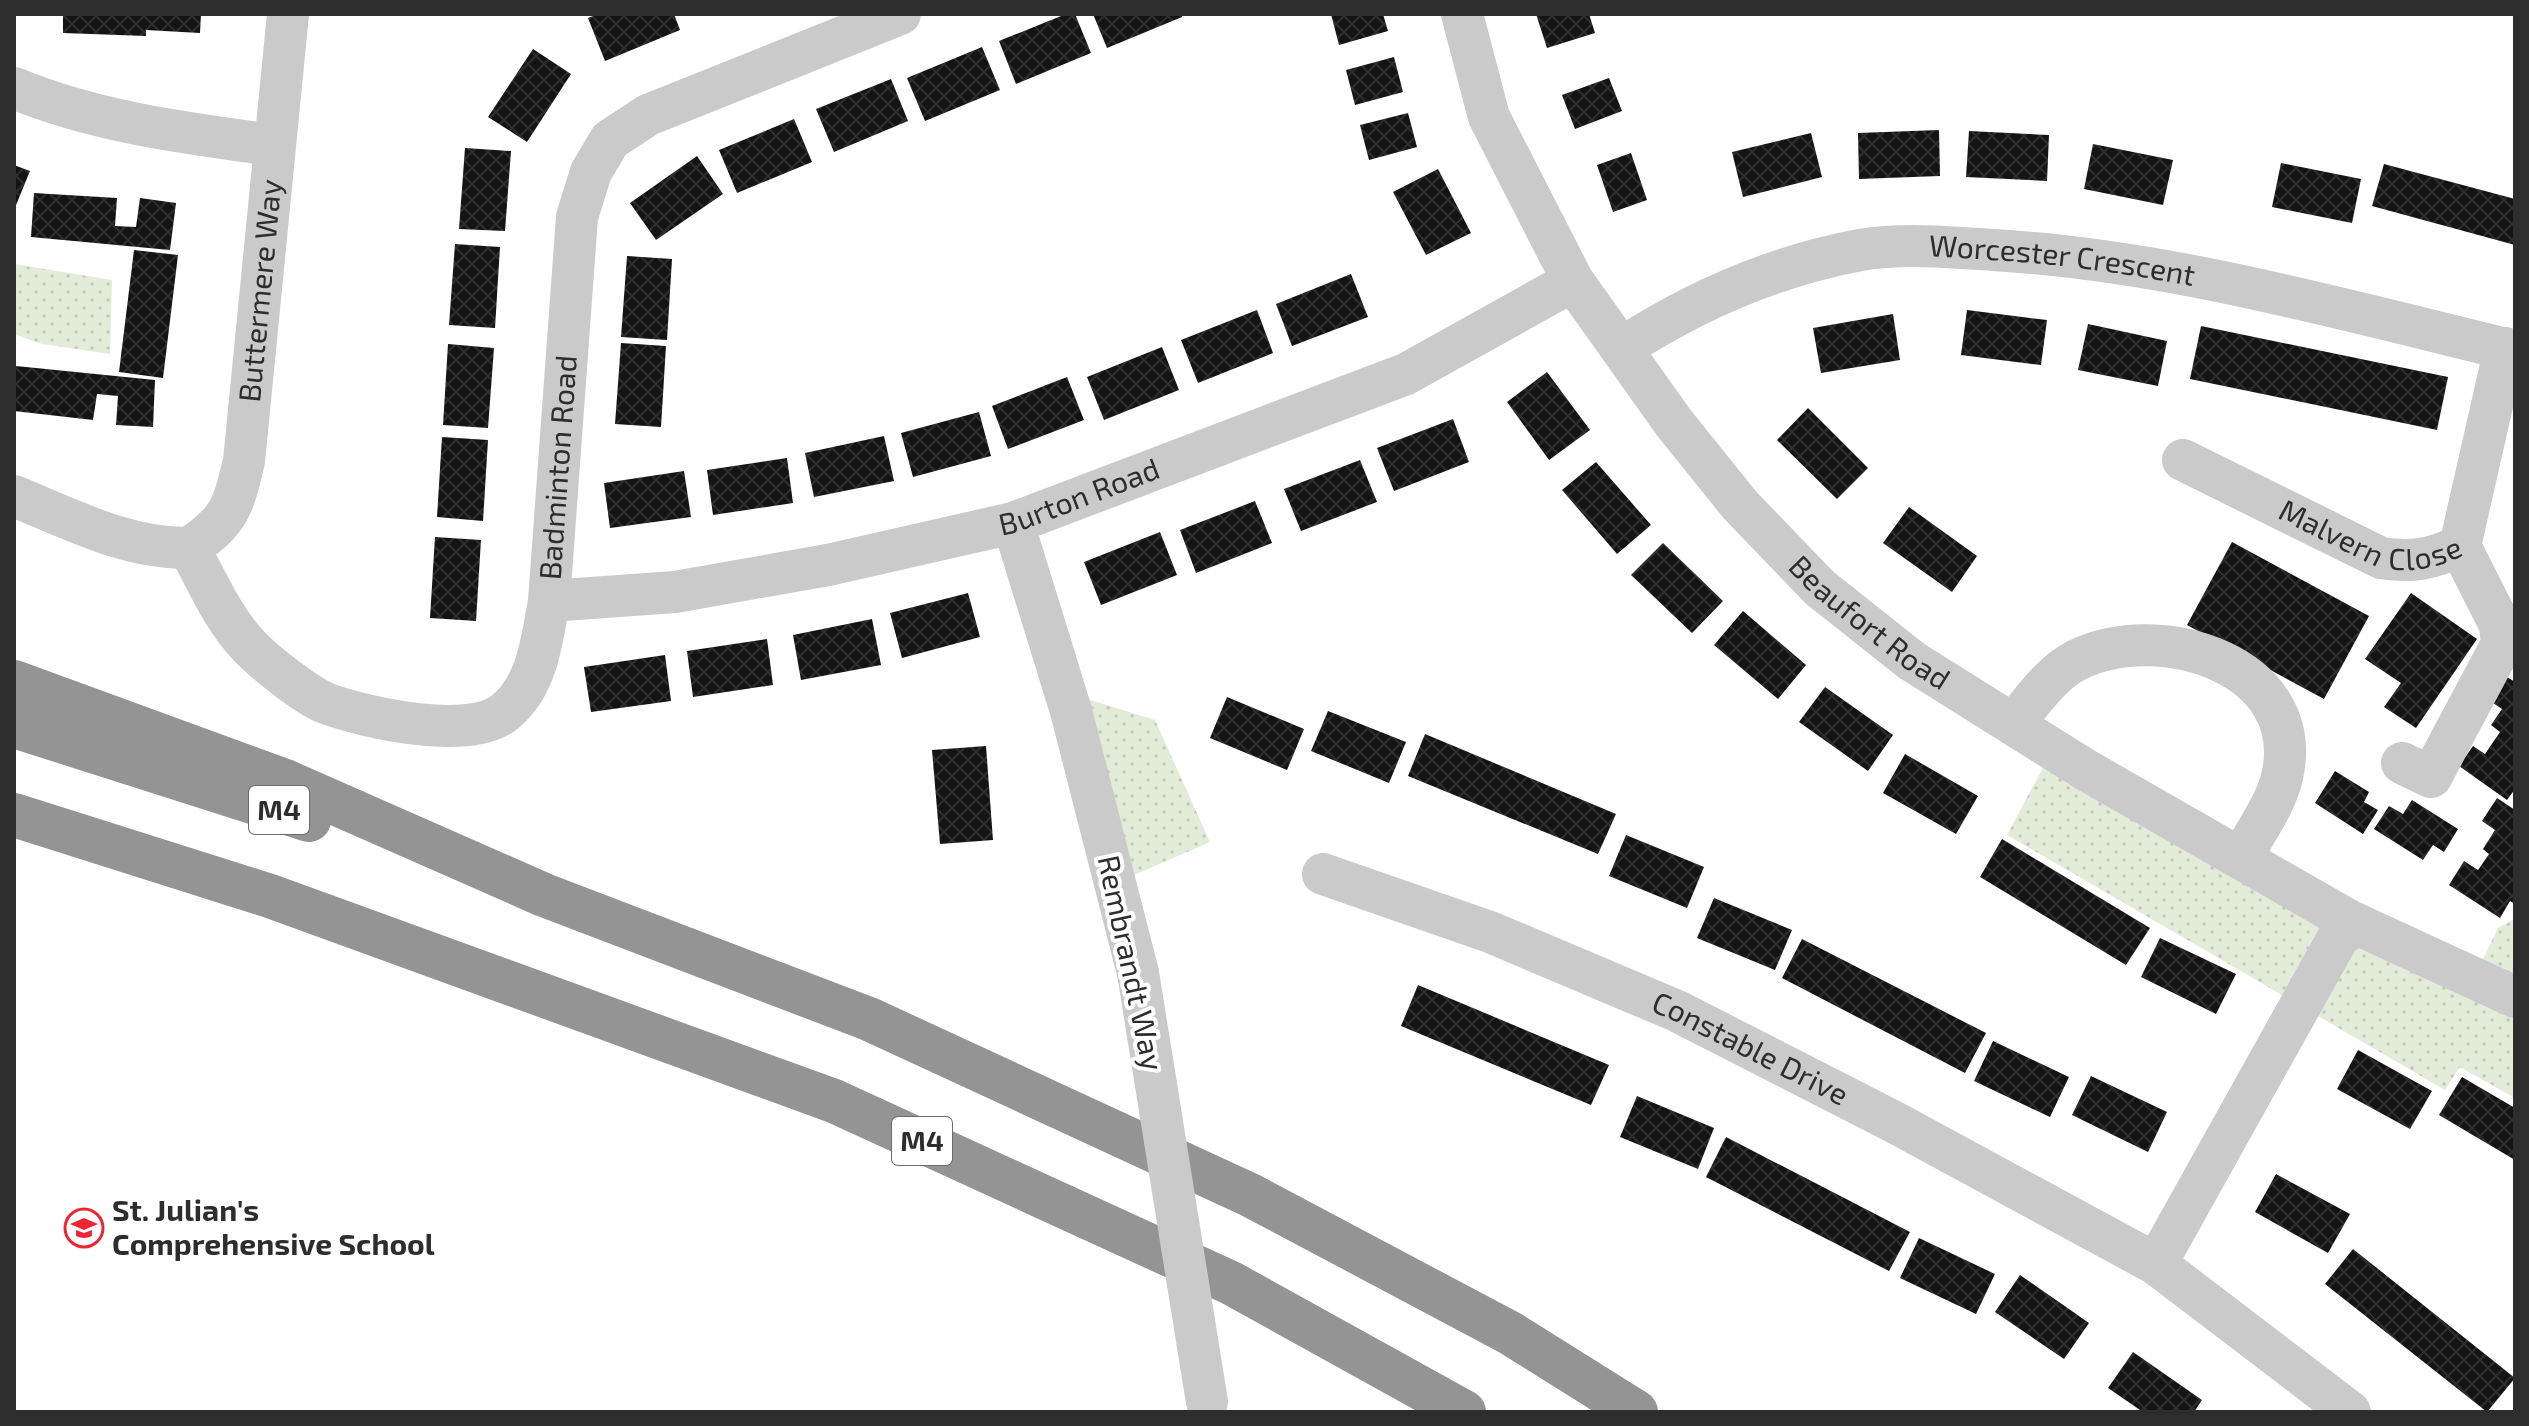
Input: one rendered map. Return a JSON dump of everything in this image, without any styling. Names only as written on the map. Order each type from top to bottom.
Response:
[{"type":"highway","points":[[14,682],[285,781],[544,895]]},
{"type":"highway","name":"M4","points":[[14,726],[544,895],[869,1019],[1250,1195],[1510,1333],[1636,1412]]},
{"type":"highway","name":"M4","points":[[14,815],[270,896],[834,1101],[1231,1283],[1464,1412]]},
{"type":"street","name":"Buttermere Way","points":[[189,548],[213,532],[234,505],[244,461],[288,14]]},
{"type":"street","name":"Badminton Road","points":[[189,548],[225,615],[250,647],[325,703],[433,728],[504,713],[527,685],[539,656],[549,601],[577,217],[591,172],[610,140],[648,115],[900,14]]},
{"type":"street","name":"Beaufort Road","points":[[1462,14],[1489,117],[1573,281],[1674,423],[1740,505],[1820,588],[1912,661],[2013,724],[2348,920],[2515,997]]},
{"type":"street","points":[[14,88],[90,114],[170,131],[273,145]]},
{"type":"street","name":"Worcester Crescent","points":[[1622,348],[1661,322],[1788,266],[1863,250],[1942,246],[2051,253],[2202,279],[2510,350]]},
{"type":"street","name":"Burton Road","points":[[549,601],[675,592],[828,565],[1013,523],[1406,374],[1573,281]]},
{"type":"street","name":"Malvern Close","points":[[2183,460],[2381,558],[2408,563],[2436,557],[2460,546],[2510,350]]},
{"type":"street","points":[[14,496],[97,530],[156,549],[189,548]]},
{"type":"street","name":"Rembrandt Way","points":[[1013,523],[1071,711],[1138,973],[1208,1407]]},
{"type":"street","points":[[2402,763],[2431,777],[2502,644],[2500,625],[2460,546]]},
{"type":"street","points":[[2013,724],[2048,683],[2077,660],[2130,644],[2191,648],[2240,671],[2270,697],[2285,738],[2282,778],[2241,858]]},
{"type":"street","name":"Constable Drive","points":[[1323,874],[1490,932],[1677,1011],[1896,1123],[2156,1264],[2350,1412]]},
{"type":"street","points":[[2156,1264],[2348,920]]},
{"type":"green space","points":[[14,264],[112,280],[110,354],[42,344],[14,334]]},
{"type":"green space","points":[[1065,692],[1155,720],[1210,842],[1116,883]]},
{"type":"green space","points":[[2053,749],[2474,978],[2498,928],[2515,919],[2515,1098],[2460,1067],[2445,1090],[2007,835]]},
{"type":"building","points":[[63,14],[201,14],[200,33],[146,30],[146,36],[63,33]]},
{"type":"building","points":[[598,14],[674,14],[680,30],[605,61],[588,18]]},
{"type":"building","points":[[1066,14],[1075,14],[1091,53],[1016,84],[999,41]]},
{"type":"building","points":[[1093,14],[1181,14],[1182,17],[1107,48]]},
{"type":"building","points":[[1331,14],[1383,14],[1388,31],[1339,45]]},
{"type":"building","points":[[1536,14],[1589,14],[1595,33],[1547,48]]},
{"type":"building","points":[[982,47],[1000,90],[925,121],[907,78]]},
{"type":"building","points":[[533,49],[571,74],[527,142],[488,117]]},
{"type":"building","points":[[1394,57],[1403,92],[1355,105],[1346,70]]},
{"type":"building","points":[[1609,78],[1622,111],[1575,129],[1562,95]]},
{"type":"building","points":[[891,79],[908,121],[834,152],[816,109]]},
{"type":"building","points":[[1408,113],[1417,147],[1369,160],[1360,125]]},
{"type":"building","points":[[794,119],[812,162],[737,193],[719,150]]},
{"type":"building","points":[[1939,130],[1940,176],[1859,179],[1858,133]]},
{"type":"building","points":[[1969,131],[2049,135],[2047,181],[1966,177]]},
{"type":"building","points":[[1811,133],[1822,177],[1743,197],[1732,152]]},
{"type":"building","points":[[2093,144],[2173,160],[2163,205],[2084,189]]},
{"type":"building","points":[[465,148],[511,151],[505,231],[459,229]]},
{"type":"building","points":[[1631,153],[1647,200],[1613,212],[1597,165]]},
{"type":"building","points":[[697,156],[723,194],[656,240],[630,203]]},
{"type":"building","points":[[2281,163],[2361,179],[2352,223],[2272,207]]},
{"type":"building","points":[[2384,164],[2515,199],[2515,245],[2372,206]]},
{"type":"building","points":[[14,165],[30,171],[14,210]]},
{"type":"building","points":[[1438,169],[1471,233],[1426,255],[1393,192]]},
{"type":"building","points":[[34,193],[117,198],[115,226],[136,227],[140,198],[176,203],[170,250],[31,237]]},
{"type":"building","points":[[455,244],[500,247],[495,328],[449,325]]},
{"type":"building","points":[[134,250],[178,255],[163,378],[119,372]]},
{"type":"building","points":[[627,256],[672,259],[667,340],[621,337]]},
{"type":"building","points":[[1351,274],[1368,317],[1292,346],[1276,304]]},
{"type":"building","points":[[1257,310],[1273,353],[1198,383],[1181,340]]},
{"type":"building","points":[[1967,310],[2047,320],[2041,365],[1961,355]]},
{"type":"building","points":[[1893,314],[1900,360],[1821,373],[1813,328]]},
{"type":"building","points":[[2088,324],[2167,341],[2158,386],[2078,370]]},
{"type":"building","points":[[2201,326],[2448,377],[2437,430],[2190,379]]},
{"type":"building","points":[[621,343],[666,346],[661,427],[615,424]]},
{"type":"building","points":[[448,344],[494,348],[488,428],[443,425]]},
{"type":"building","points":[[1162,347],[1179,390],[1104,420],[1087,377]]},
{"type":"building","points":[[16,366],[155,380],[153,427],[116,425],[118,396],[97,394],[93,420],[14,411]]},
{"type":"building","points":[[1547,372],[1590,430],[1549,460],[1507,402]]},
{"type":"building","points":[[1067,377],[1084,420],[1008,449],[992,406]]},
{"type":"building","points":[[1808,408],[1868,468],[1837,499],[1777,440]]},
{"type":"building","points":[[979,412],[991,456],[913,477],[901,433]]},
{"type":"building","points":[[1453,419],[1469,462],[1394,491],[1377,448]]},
{"type":"building","points":[[884,436],[894,481],[814,497],[805,453]]},
{"type":"building","points":[[442,437],[488,440],[483,521],[437,517]]},
{"type":"building","points":[[787,458],[793,503],[713,515],[707,470]]},
{"type":"building","points":[[1360,460],[1377,502],[1301,531],[1284,489]]},
{"type":"building","points":[[1596,462],[1651,525],[1617,554],[1562,490]]},
{"type":"building","points":[[684,471],[691,517],[610,528],[604,483]]},
{"type":"building","points":[[1255,501],[1272,543],[1196,573],[1180,530]]},
{"type":"building","points":[[1909,507],[1977,556],[1952,592],[1883,543]]},
{"type":"building","points":[[1160,532],[1177,575],[1101,605],[1084,562]]},
{"type":"building","points":[[435,537],[481,540],[476,621],[430,618]]},
{"type":"building","points":[[2232,542],[2369,616],[2324,699],[2187,625]]},
{"type":"building","points":[[1663,543],[1723,601],[1692,633],[1631,575]]},
{"type":"building","points":[[968,593],[980,637],[902,658],[890,613]]},
{"type":"building","points":[[2411,593],[2477,639],[2416,728],[2384,707],[2401,683],[2365,659]]},
{"type":"building","points":[[1743,611],[1806,665],[1778,699],[1714,645]]},
{"type":"building","points":[[872,619],[881,665],[801,680],[793,635]]},
{"type":"building","points":[[767,639],[773,685],[693,697],[687,651]]},
{"type":"building","points":[[665,655],[671,701],[591,712],[584,667]]},
{"type":"building","points":[[2507,677],[2515,682],[2515,789],[2507,800],[2459,766],[2473,746],[2485,754],[2500,732],[2491,725],[2502,709],[2490,701]]},
{"type":"building","points":[[1825,687],[1893,735],[1868,771],[1799,722]]},
{"type":"building","points":[[1227,697],[1304,729],[1287,770],[1210,738]]},
{"type":"building","points":[[1328,711],[1406,742],[1389,783],[1311,751]]},
{"type":"building","points":[[1425,734],[1616,814],[1598,854],[1408,776]]},
{"type":"building","points":[[986,746],[993,840],[940,844],[932,750]]},
{"type":"building","points":[[1905,754],[1978,796],[1956,834],[1883,793]]},
{"type":"building","points":[[2335,771],[2369,792],[2364,802],[2378,810],[2363,834],[2315,803]]},
{"type":"building","points":[[2497,798],[2515,810],[2515,904],[2510,901],[2500,918],[2449,885],[2464,861],[2478,870],[2489,854],[2483,849],[2495,830],[2482,821]]},
{"type":"building","points":[[2412,800],[2458,829],[2444,852],[2433,845],[2423,860],[2374,829],[2389,806],[2403,814]]},
{"type":"building","points":[[1626,835],[1704,867],[1687,908],[1609,876]]},
{"type":"building","points":[[2002,839],[2150,928],[2126,965],[1980,877]]},
{"type":"building","points":[[1714,898],[1792,930],[1775,970],[1697,938]]},
{"type":"building","points":[[2160,938],[2236,974],[2216,1014],[2141,977]]},
{"type":"building","points":[[1802,939],[1986,1033],[1965,1073],[1782,978]]},
{"type":"building","points":[[1418,985],[1609,1065],[1591,1105],[1401,1026]]},
{"type":"building","points":[[1993,1041],[2069,1077],[2050,1117],[1974,1081]]},
{"type":"building","points":[[2358,1050],[2432,1091],[2410,1129],[2337,1089]]},
{"type":"building","points":[[2091,1076],[2167,1112],[2148,1152],[2072,1115]]},
{"type":"building","points":[[2462,1077],[2515,1108],[2515,1160],[2439,1115]]},
{"type":"building","points":[[1637,1096],[1714,1128],[1698,1169],[1620,1137]]},
{"type":"building","points":[[1726,1137],[1910,1232],[1889,1271],[1706,1177]]},
{"type":"building","points":[[2276,1174],[2350,1214],[2328,1253],[2255,1212]]},
{"type":"building","points":[[1919,1238],[1995,1274],[1976,1314],[1900,1278]]},
{"type":"building","points":[[2353,1249],[2515,1378],[2487,1412],[2325,1284]]},
{"type":"building","points":[[2020,1275],[2089,1323],[2064,1359],[1995,1312]]},
{"type":"building","points":[[2133,1352],[2202,1400],[2194,1412],[2143,1412],[2108,1388]]},
{"type":"place","name":"St. Julian's Comprehensive School","points":[[84,1228]]}]
